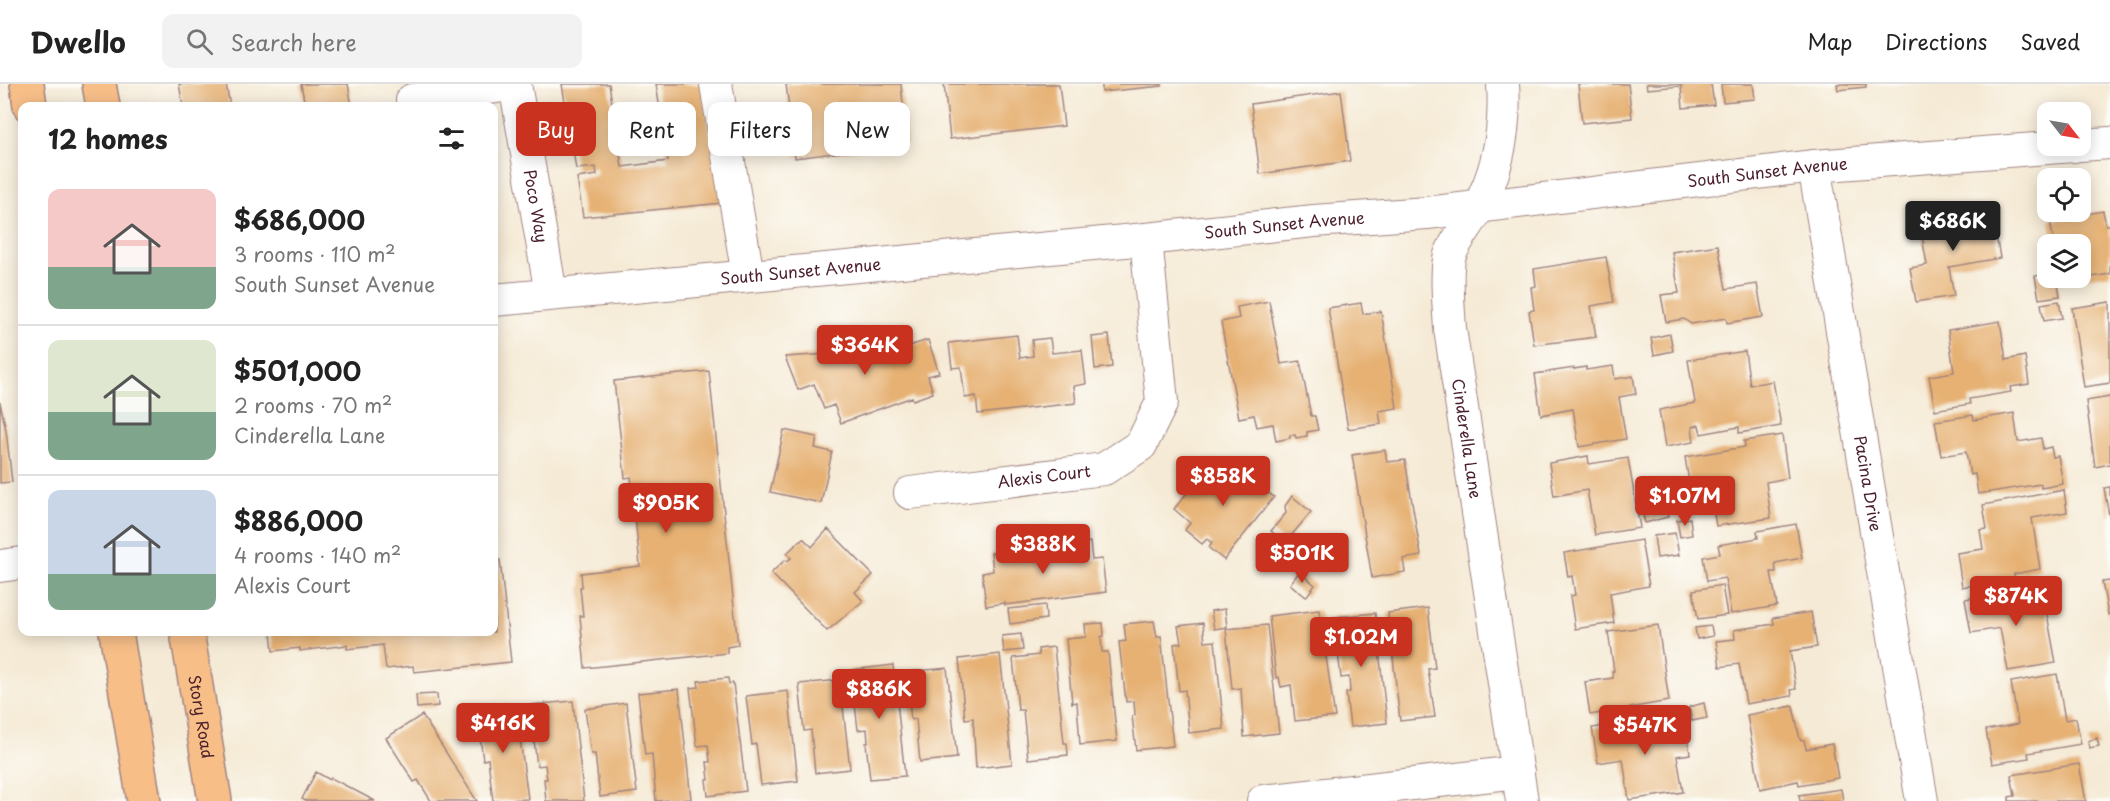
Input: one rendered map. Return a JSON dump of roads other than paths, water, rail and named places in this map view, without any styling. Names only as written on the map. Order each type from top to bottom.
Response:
[{"type":"main road","points":[[27,84],[29,102]]},
{"type":"main road","points":[[99,84],[102,102]]},
{"type":"main road","points":[[118,636],[144,801]]},
{"type":"main road","name":"Story Road","points":[[188,636],[215,801]]},
{"type":"street","points":[[412,97],[515,84]]},
{"type":"street","name":"Poco Way","points":[[515,84],[552,294]]},
{"type":"street","points":[[716,84],[748,276]]},
{"type":"street","name":"Cinderella Lane","points":[[1503,84],[1505,114],[1499,155],[1479,206],[1450,256],[1448,296],[1452,340],[1520,787]]},
{"type":"street","points":[[2091,144],[2110,143]]},
{"type":"street","name":"South Sunset Avenue","points":[[498,300],[1479,206],[1814,166],[2037,149]]},
{"type":"street","name":"Pacina Drive","points":[[1814,166],[1922,801]]},
{"type":"street","name":"Alexis Court","points":[[910,493],[1104,469],[1142,445],[1162,402],[1146,239]]},
{"type":"street","points":[[0,566],[18,564]]},
{"type":"street","points":[[1263,801],[1520,787]]}]
